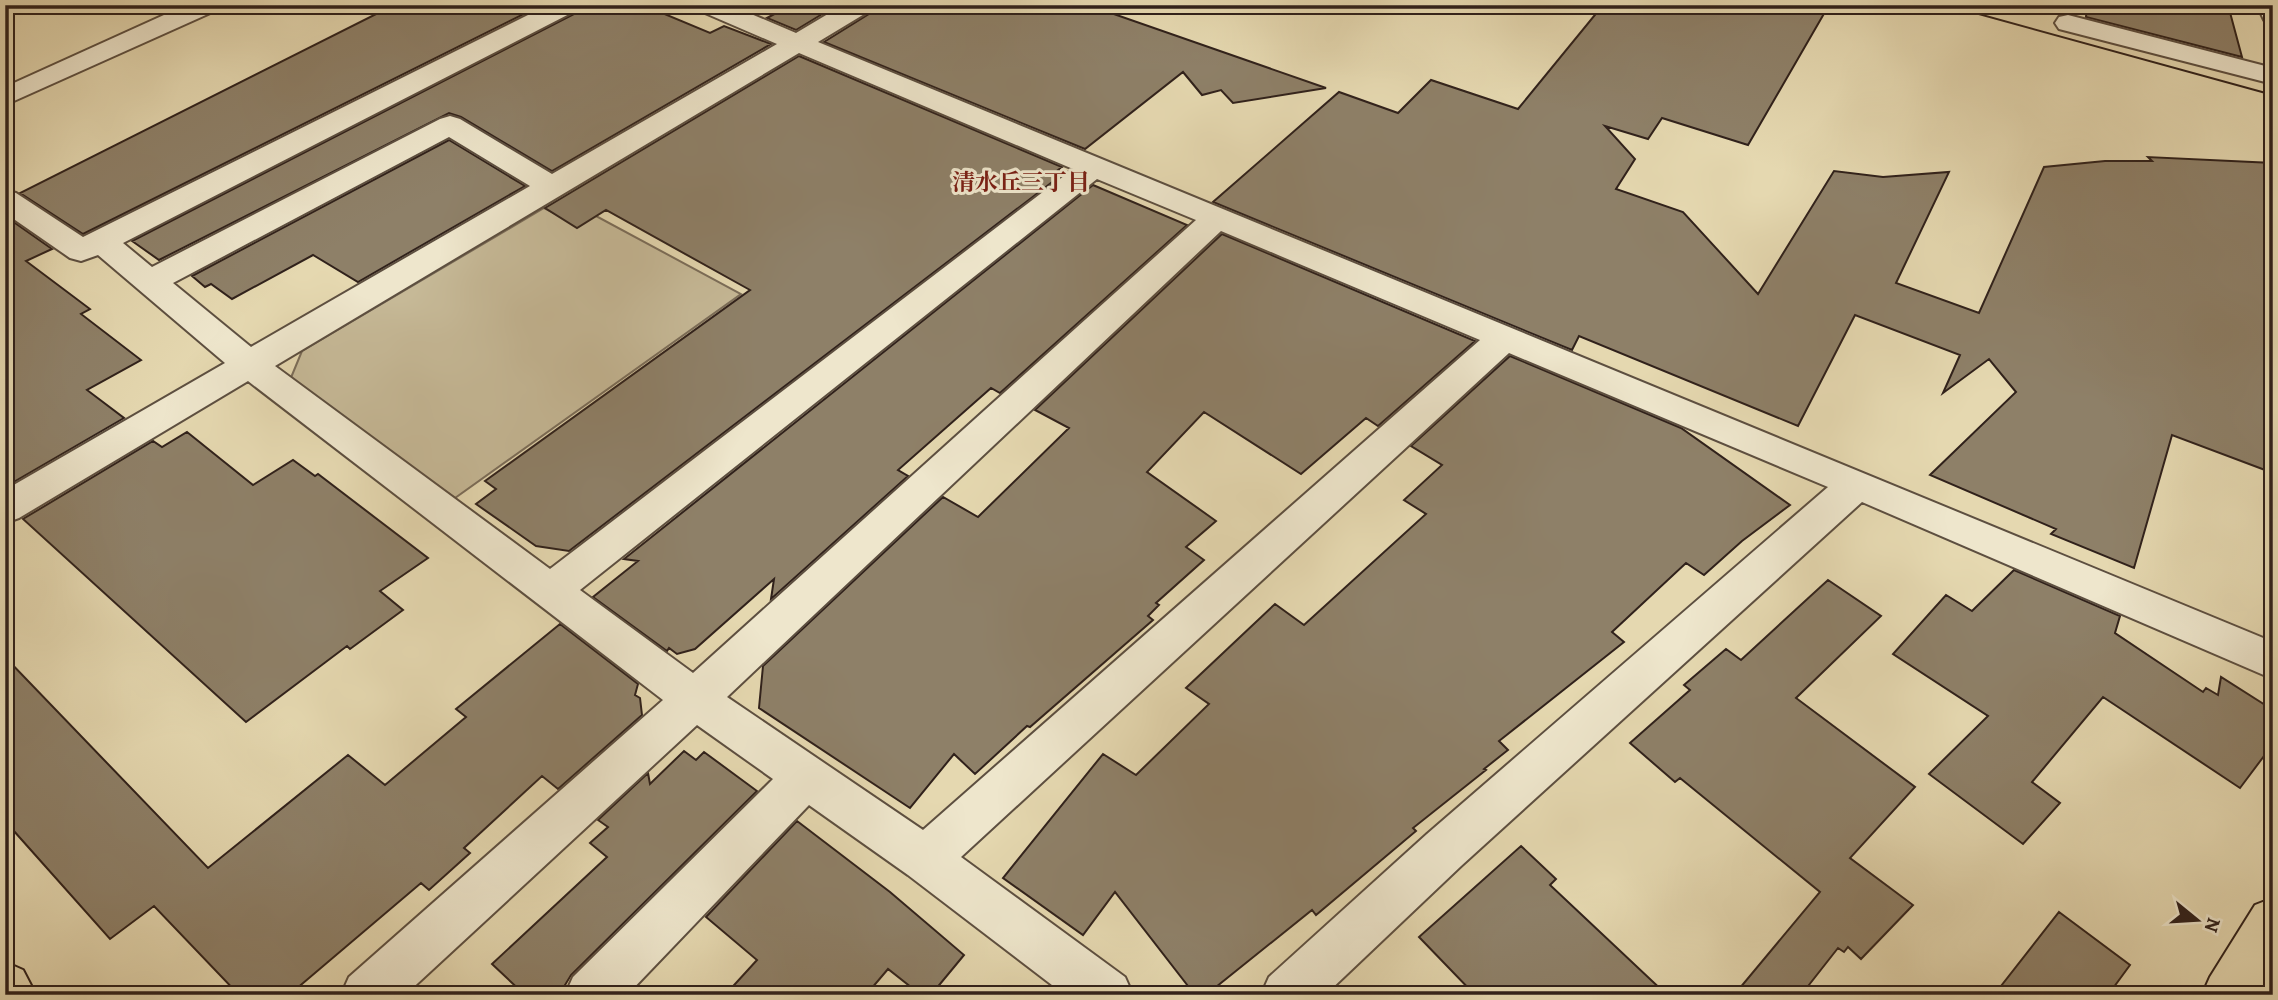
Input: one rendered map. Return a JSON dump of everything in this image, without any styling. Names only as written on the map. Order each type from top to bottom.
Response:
[{"type":"main road","points":[[2228,995],[2273,922]]},
{"type":"main road","points":[[5,988],[10,995]]},
{"type":"street","points":[[5,97],[208,5]]},
{"type":"street","points":[[5,199],[82,251],[568,5]]},
{"type":"street","points":[[707,5],[1857,484],[2273,661]]},
{"type":"street","points":[[5,508],[862,5]]},
{"type":"street","points":[[2270,5],[2273,15]]},
{"type":"street","points":[[2068,23],[2273,76]]},
{"type":"street","points":[[150,281],[450,125],[551,186]]},
{"type":"street","points":[[550,591],[1094,167]]},
{"type":"street","points":[[367,995],[695,699],[1217,218]]},
{"type":"street","points":[[101,241],[249,364],[550,591],[695,699],[925,859],[1107,995]]},
{"type":"street","points":[[925,859],[1504,338]]},
{"type":"street","points":[[1287,995],[1454,841],[1857,484]]},
{"type":"street","points":[[591,995],[806,777]]},
{"type":"shaded area","points":[[544,208],[566,219],[583,209],[741,294],[455,498],[290,380],[302,351]]},
{"type":"building","points":[[394,5],[542,5],[83,234],[20,193]]},
{"type":"building","points":[[583,5],[643,5],[710,33],[724,26],[771,44],[552,171],[461,117],[449,113],[159,260],[132,241],[578,12]]},
{"type":"building","points":[[791,5],[837,5],[796,30],[767,18]]},
{"type":"building","points":[[877,5],[1088,5],[1326,88],[1233,103],[1221,90],[1202,95],[1183,72],[1085,149],[824,42],[872,12]]},
{"type":"building","points":[[1603,5],[1829,5],[1748,145],[1662,118],[1648,139],[1605,126],[1635,159],[1616,189],[1683,212],[1758,294],[1834,171],[1883,177],[1949,172],[1896,283],[1979,313],[2044,167],[2105,161],[2152,161],[2148,157],[2273,163],[2273,473],[2172,435],[2134,568],[2051,534],[2056,529],[1930,475],[2016,392],[1989,359],[1943,393],[1960,355],[1855,315],[1798,426],[1579,336],[1572,350],[1213,202],[1339,92],[1398,113],[1431,80],[1518,109]]},
{"type":"building","points":[[2087,5],[2228,5],[2242,57],[2086,17]]},
{"type":"building","points":[[799,56],[1062,167],[1058,170],[1064,173],[569,551],[536,546],[476,504],[496,489],[485,481],[750,290],[606,210],[577,228],[545,208]]},
{"type":"building","points":[[449,140],[525,186],[358,282],[313,255],[232,299],[211,284],[205,287],[192,276]]},
{"type":"building","points":[[1093,185],[1187,225],[1000,393],[991,388],[898,470],[908,476],[771,599],[774,579],[695,649],[677,654],[669,648],[667,651],[593,597],[638,561],[624,559]]},
{"type":"building","points":[[5,216],[52,249],[26,261],[90,309],[81,314],[141,360],[87,390],[124,418],[5,487]]},
{"type":"building","points":[[1222,234],[1475,341],[1378,426],[1366,418],[1301,474],[1204,412],[1147,472],[1216,521],[1186,547],[1204,560],[1156,603],[1159,605],[1148,616],[1153,620],[1030,727],[1027,726],[975,774],[954,754],[910,808],[759,708],[763,666],[943,497],[978,517],[1069,428],[1035,410]]},
{"type":"building","points":[[1510,356],[1681,428],[1790,505],[1742,541],[1704,575],[1686,563],[1612,632],[1624,642],[1499,741],[1508,750],[1484,769],[1486,770],[1413,828],[1416,831],[1316,915],[1312,910],[1206,995],[1195,995],[1115,892],[1083,935],[1003,878],[1103,754],[1136,775],[1209,704],[1186,688],[1275,604],[1304,625],[1426,514],[1404,500],[1442,465],[1411,446]]},
{"type":"building","points":[[187,432],[253,485],[293,460],[315,476],[318,474],[428,558],[380,591],[403,610],[350,649],[347,646],[246,722],[23,519],[153,441],[162,447]]},
{"type":"building","points":[[2014,570],[2120,616],[2115,633],[2203,692],[2206,688],[2218,695],[2221,677],[2273,710],[2273,744],[2240,788],[2103,697],[2032,782],[2060,803],[2023,844],[1929,774],[1988,716],[1893,654],[1946,595],[1972,611]]},
{"type":"building","points":[[1828,580],[1881,616],[1796,698],[1915,787],[1850,858],[1913,905],[1861,959],[1848,947],[1844,952],[1838,948],[1801,995],[1734,995],[1820,892],[1680,778],[1675,782],[1630,743],[1690,690],[1684,685],[1726,649],[1741,660]]},
{"type":"building","points":[[560,624],[638,684],[635,695],[640,698],[642,715],[558,789],[542,776],[464,848],[470,853],[429,890],[421,883],[289,995],[239,995],[154,906],[110,939],[5,821],[5,657],[208,868],[348,755],[385,785],[466,717],[456,709]]},
{"type":"building","points":[[684,751],[696,760],[704,752],[757,791],[571,975],[559,995],[525,995],[492,964],[607,857],[590,843],[608,827],[598,820],[648,773],[650,784]]},
{"type":"building","points":[[797,821],[890,892],[964,955],[931,995],[921,995],[888,969],[866,995],[725,995],[757,960],[706,917]]},
{"type":"building","points":[[1521,846],[1556,879],[1550,885],[1667,995],[1475,995],[1419,937]]},
{"type":"building","points":[[2059,912],[2130,965],[2108,995],[1994,995]]},
{"type":"tram line","points":[[1946,5],[2273,95]]},
{"type":"district","name":"清水丘三丁目","points":[[1021,182]]}]
